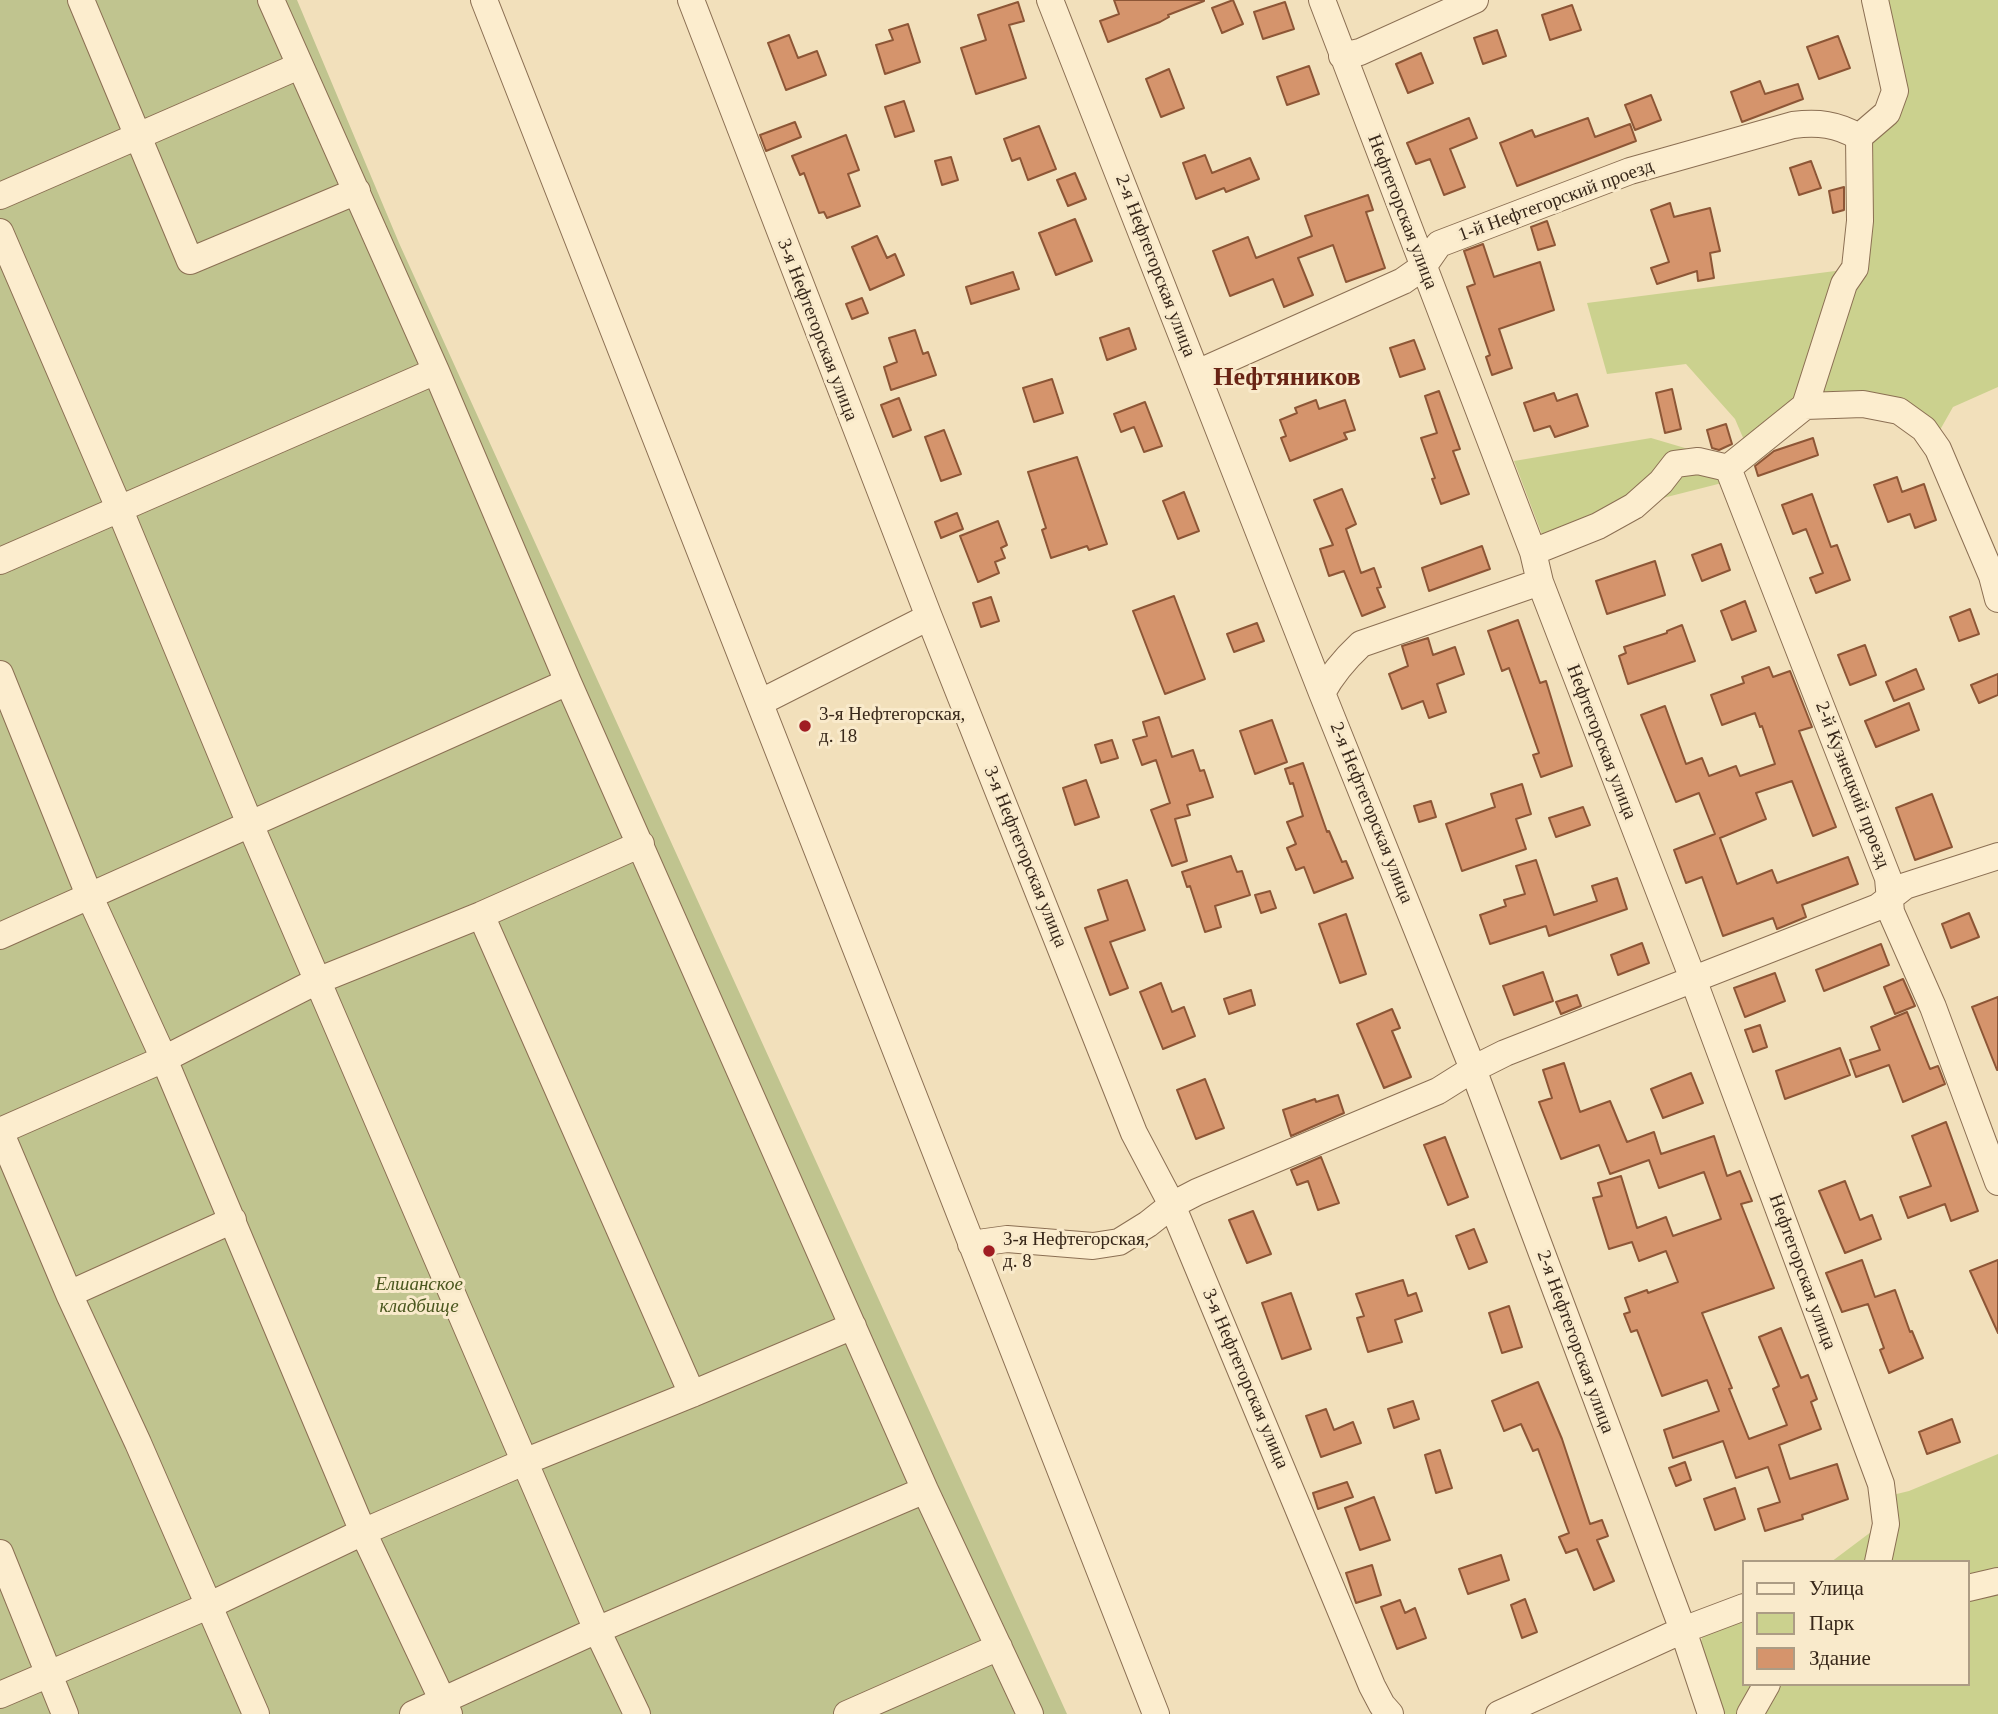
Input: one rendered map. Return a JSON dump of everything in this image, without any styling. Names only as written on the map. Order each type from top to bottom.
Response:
[{"type":"street","points":[[81,0],[190,261],[357,191]]},
{"type":"street","points":[[271,0],[436,371],[568,682],[925,1490],[1030,1714]]},
{"type":"street","points":[[484,0],[1156,1714]]},
{"type":"street","name":"3-я Нефтегорская улица","points":[[691,0],[929,617],[1134,1133],[1172,1205],[1386,1709]]},
{"type":"street","name":"2-я Нефтегорская улица","points":[[1050,0],[1473,1069],[1683,1630],[1711,1714]]},
{"type":"street","name":"Нефтегорская улица","points":[[1322,0],[1533,552],[1540,582],[1693,979],[1881,1484],[1886,1524],[1878,1560]]},
{"type":"street","points":[[1342,56],[1360,52],[1475,0]]},
{"type":"street","points":[[1533,552],[1598,526],[1634,506],[1661,482],[1675,464],[1698,461],[1728,468],[1805,406],[1844,284],[1855,268],[1860,221],[1859,137],[1887,113],[1895,90],[1875,0]]},
{"type":"street","points":[[0,196],[299,66]]},
{"type":"street","name":"1-й Нефтегорский проезд","points":[[1197,373],[1403,281],[1423,267],[1439,244],[1630,171],[1793,125],[1813,123],[1841,127],[1859,137]]},
{"type":"street","points":[[0,232],[317,981],[597,1630],[637,1714]]},
{"type":"street","points":[[0,561],[436,371]]},
{"type":"street","points":[[1805,406],[1863,404],[1899,411],[1924,429],[1938,449],[1992,576],[1998,599]]},
{"type":"street","name":"2-й Кузнецкий проезд","points":[[1728,468],[1888,878],[1891,912],[1933,1007],[1998,1182]]},
{"type":"street","points":[[1322,693],[1346,658],[1361,644],[1540,582]]},
{"type":"street","points":[[761,702],[929,617]]},
{"type":"street","points":[[0,674],[89,895],[164,1059],[363,1532],[446,1707]]},
{"type":"street","points":[[0,936],[568,682]]},
{"type":"street","points":[[256,1714],[138,1443],[69,1294],[0,1131],[164,1059],[317,981],[481,915],[640,844]]},
{"type":"street","points":[[971,1244],[1007,1239],[1093,1247],[1119,1242],[1172,1205],[1197,1192],[1438,1091],[1504,1053],[1878,907],[1905,886],[1998,856]]},
{"type":"street","points":[[481,915],[692,1394]]},
{"type":"street","points":[[69,1294],[233,1220]]},
{"type":"street","points":[[0,1695],[208,1606],[363,1532],[524,1462],[853,1326]]},
{"type":"street","points":[[413,1714],[446,1707],[597,1630],[925,1490]]},
{"type":"street","points":[[0,1553],[65,1714]]},
{"type":"street","points":[[1970,1588],[1998,1581]]},
{"type":"street","points":[[1499,1714],[1683,1630],[1742,1608]]},
{"type":"street","points":[[847,1714],[999,1647]]},
{"type":"street","points":[[1750,1714],[1766,1686]]},
{"type":"green space","name":"Елшанское кладбище","points":[[0,0],[297,0],[399,243],[1067,1714],[0,1714]]},
{"type":"green space","points":[[1880,0],[1998,0],[1998,387],[1953,407],[1940,430],[1866,398],[1744,440],[1735,419],[1686,364],[1607,374],[1587,303],[1843,270],[1865,151],[1893,116]]},
{"type":"green space","points":[[1651,438],[1712,456],[1726,482],[1655,500],[1559,556],[1556,549],[1544,540],[1514,461]]},
{"type":"green space","points":[[1998,1454],[1998,1714],[1721,1714],[1701,1642],[1708,1613],[1742,1600],[1742,1686],[1970,1686],[1970,1560],[1834,1560],[1879,1526],[1876,1499],[1909,1491]]},
{"type":"building","points":[[1114,0],[1204,1],[1108,42],[1100,21],[1119,14]]},
{"type":"building","points":[[1233,0],[1243,24],[1222,33],[1212,8]]},
{"type":"building","points":[[1018,2],[1024,21],[1009,25],[1026,78],[976,94],[961,48],[986,40],[978,15]]},
{"type":"building","points":[[1285,2],[1294,29],[1263,39],[1254,12]]},
{"type":"building","points":[[1572,5],[1581,30],[1550,40],[1542,15]]},
{"type":"building","points":[[908,24],[920,62],[885,74],[876,45],[893,40],[889,30]]},
{"type":"building","points":[[1497,30],[1506,56],[1483,64],[1474,38]]},
{"type":"building","points":[[789,35],[798,58],[817,51],[826,75],[786,90],[768,43]]},
{"type":"building","points":[[1838,36],[1850,68],[1819,79],[1807,47]]},
{"type":"building","points":[[1421,53],[1433,83],[1408,93],[1396,64]]},
{"type":"building","points":[[1309,66],[1319,94],[1287,105],[1277,77]]},
{"type":"building","points":[[1169,69],[1184,108],[1161,117],[1146,79]]},
{"type":"building","points":[[1760,81],[1765,94],[1798,84],[1803,99],[1742,122],[1731,92]]},
{"type":"building","points":[[1651,95],[1661,120],[1635,130],[1625,105]]},
{"type":"building","points":[[904,101],[914,131],[895,137],[885,107]]},
{"type":"building","points":[[1469,118],[1477,138],[1450,149],[1465,187],[1444,195],[1430,159],[1416,164],[1407,143]]},
{"type":"building","points":[[1588,118],[1595,137],[1630,124],[1636,141],[1517,186],[1500,143],[1532,130],[1535,137]]},
{"type":"building","points":[[795,122],[801,137],[766,151],[760,135]]},
{"type":"building","points":[[1039,126],[1056,169],[1028,180],[1020,158],[1012,161],[1004,139]]},
{"type":"building","points":[[846,135],[859,170],[848,174],[860,206],[827,218],[824,212],[819,213],[804,173],[800,175],[792,156]]},
{"type":"building","points":[[1205,155],[1212,173],[1250,158],[1259,179],[1226,192],[1224,188],[1196,199],[1183,163]]},
{"type":"building","points":[[951,157],[958,180],[942,185],[935,161]]},
{"type":"building","points":[[1811,161],[1821,188],[1799,195],[1790,168]]},
{"type":"building","points":[[1075,173],[1086,199],[1068,206],[1057,180]]},
{"type":"building","points":[[1844,187],[1844,210],[1833,213],[1829,191]]},
{"type":"building","points":[[1368,195],[1373,210],[1366,212],[1385,268],[1346,282],[1333,245],[1298,258],[1313,295],[1284,307],[1273,279],[1230,296],[1213,251],[1248,237],[1256,258],[1312,236],[1305,216]]},
{"type":"building","points":[[1670,203],[1674,217],[1710,208],[1720,251],[1710,253],[1714,278],[1698,281],[1697,271],[1657,284],[1651,268],[1669,262],[1651,210]]},
{"type":"building","points":[[1075,219],[1092,261],[1056,275],[1039,233]]},
{"type":"building","points":[[1547,221],[1555,245],[1538,250],[1531,227]]},
{"type":"building","points":[[877,236],[887,258],[895,254],[904,275],[870,290],[852,247]]},
{"type":"building","points":[[1483,244],[1494,277],[1540,262],[1554,310],[1499,329],[1512,368],[1492,375],[1486,357],[1490,355],[1467,287],[1475,284],[1464,251]]},
{"type":"building","points":[[1013,272],[1019,289],[971,304],[966,287]]},
{"type":"building","points":[[862,298],[868,313],[852,319],[846,304]]},
{"type":"building","points":[[1129,328],[1136,349],[1107,360],[1100,338]]},
{"type":"building","points":[[915,330],[923,354],[928,352],[936,375],[891,390],[884,367],[897,362],[889,338]]},
{"type":"building","points":[[1414,340],[1425,369],[1400,377],[1390,348]]},
{"type":"building","points":[[1052,379],[1063,413],[1034,422],[1023,388]]},
{"type":"building","points":[[1672,389],[1681,429],[1665,433],[1656,393]]},
{"type":"building","points":[[1439,391],[1460,449],[1453,451],[1469,494],[1441,504],[1421,438],[1437,433],[1425,396]]},
{"type":"building","points":[[1554,393],[1557,401],[1577,394],[1588,426],[1555,437],[1550,426],[1534,431],[1524,403]]},
{"type":"building","points":[[899,398],[911,430],[893,437],[881,405]]},
{"type":"building","points":[[1316,400],[1319,409],[1345,400],[1355,430],[1344,433],[1347,439],[1290,461],[1281,438],[1286,436],[1280,420],[1297,413],[1295,408]]},
{"type":"building","points":[[1145,402],[1162,446],[1144,452],[1134,427],[1121,432],[1114,414]]},
{"type":"building","points":[[1726,424],[1732,444],[1719,450],[1712,448],[1707,430]]},
{"type":"building","points":[[944,430],[961,474],[941,481],[925,437]]},
{"type":"building","points":[[1813,438],[1818,455],[1758,476],[1755,466],[1774,451]]},
{"type":"building","points":[[1077,457],[1107,544],[1089,550],[1087,546],[1051,558],[1042,530],[1046,528],[1028,472]]},
{"type":"building","points":[[1897,477],[1902,492],[1924,484],[1936,520],[1915,528],[1910,514],[1888,522],[1874,485]]},
{"type":"building","points":[[1342,489],[1356,524],[1346,529],[1361,573],[1374,568],[1381,587],[1377,588],[1385,607],[1362,616],[1344,571],[1329,576],[1320,549],[1333,545],[1314,500]]},
{"type":"building","points":[[1184,492],[1199,531],[1178,539],[1163,501]]},
{"type":"building","points":[[1812,494],[1831,547],[1837,545],[1850,580],[1816,593],[1810,578],[1823,573],[1806,529],[1793,534],[1782,505]]},
{"type":"building","points":[[957,513],[963,529],[941,538],[935,522]]},
{"type":"building","points":[[998,521],[1007,545],[1001,548],[1005,558],[995,562],[999,573],[978,582],[960,536]]},
{"type":"building","points":[[1721,544],[1730,570],[1702,581],[1692,555]]},
{"type":"building","points":[[1482,546],[1490,569],[1429,591],[1422,568]]},
{"type":"building","points":[[1655,561],[1665,595],[1607,614],[1596,581]]},
{"type":"building","points":[[1174,596],[1205,679],[1165,694],[1133,611]]},
{"type":"building","points":[[991,597],[999,621],[981,627],[973,603]]},
{"type":"building","points":[[1745,601],[1756,631],[1732,640],[1721,611]]},
{"type":"building","points":[[1970,609],[1979,634],[1959,641],[1950,617]]},
{"type":"building","points":[[1518,620],[1540,683],[1546,681],[1572,766],[1541,777],[1533,755],[1539,753],[1509,668],[1502,671],[1488,631]]},
{"type":"building","points":[[1257,623],[1264,641],[1234,652],[1227,634]]},
{"type":"building","points":[[1682,625],[1695,661],[1628,684],[1619,656],[1626,653],[1624,647],[1667,633]]},
{"type":"building","points":[[1428,638],[1433,655],[1455,647],[1464,674],[1437,684],[1446,712],[1429,718],[1423,701],[1402,709],[1389,674],[1408,666],[1402,646]]},
{"type":"building","points":[[1865,645],[1876,675],[1850,685],[1838,655]]},
{"type":"building","points":[[1769,667],[1773,677],[1790,671],[1812,727],[1799,731],[1836,827],[1813,836],[1792,781],[1756,793],[1766,819],[1720,838],[1737,884],[1772,870],[1777,883],[1848,857],[1858,884],[1802,905],[1806,917],[1777,929],[1773,918],[1723,936],[1702,877],[1686,883],[1674,850],[1715,834],[1699,793],[1676,802],[1641,715],[1665,706],[1686,764],[1702,758],[1709,776],[1736,766],[1740,776],[1775,764],[1755,713],[1722,725],[1711,695],[1744,683],[1742,677]]},
{"type":"building","points":[[1916,669],[1924,689],[1894,701],[1886,682]]},
{"type":"building","points":[[1998,674],[1998,695],[1979,703],[1971,685]]},
{"type":"building","points":[[1909,703],[1919,730],[1876,747],[1865,721]]},
{"type":"building","points":[[1159,717],[1172,757],[1193,750],[1200,771],[1204,770],[1213,797],[1187,805],[1190,815],[1175,819],[1187,861],[1172,866],[1151,810],[1170,803],[1156,760],[1142,765],[1133,740],[1147,736],[1143,722]]},
{"type":"building","points":[[1272,720],[1287,762],[1255,774],[1240,731]]},
{"type":"building","points":[[1112,740],[1118,758],[1101,763],[1095,745]]},
{"type":"building","points":[[1303,763],[1327,832],[1329,831],[1342,862],[1346,861],[1353,878],[1314,893],[1304,867],[1296,870],[1287,848],[1296,844],[1287,822],[1303,816],[1293,783],[1290,784],[1285,769]]},
{"type":"building","points":[[1086,780],[1099,817],[1075,825],[1063,788]]},
{"type":"building","points":[[1522,784],[1531,814],[1516,819],[1526,849],[1462,871],[1446,824],[1495,807],[1491,794]]},
{"type":"building","points":[[1932,794],[1952,847],[1915,860],[1896,808]]},
{"type":"building","points":[[1431,801],[1436,817],[1419,822],[1414,806]]},
{"type":"building","points":[[1583,807],[1590,825],[1556,837],[1549,818]]},
{"type":"building","points":[[1231,856],[1237,872],[1242,871],[1250,895],[1215,906],[1221,927],[1205,932],[1190,886],[1187,887],[1182,872]]},
{"type":"building","points":[[1536,860],[1554,915],[1597,901],[1592,886],[1617,878],[1627,909],[1549,936],[1546,926],[1490,944],[1480,915],[1506,906],[1504,900],[1525,894],[1516,866]]},
{"type":"building","points":[[1127,880],[1145,930],[1110,942],[1128,988],[1110,995],[1085,928],[1108,920],[1098,890]]},
{"type":"building","points":[[1270,891],[1276,908],[1261,913],[1255,895]]},
{"type":"building","points":[[1969,913],[1979,937],[1951,948],[1942,924]]},
{"type":"building","points":[[1346,914],[1366,974],[1340,983],[1319,924]]},
{"type":"building","points":[[1642,943],[1649,963],[1618,975],[1611,955]]},
{"type":"building","points":[[1881,944],[1889,965],[1824,991],[1816,970]]},
{"type":"building","points":[[1543,972],[1553,1001],[1514,1015],[1503,986]]},
{"type":"building","points":[[1775,973],[1785,1001],[1745,1017],[1734,988]]},
{"type":"building","points":[[1903,979],[1915,1006],[1895,1014],[1884,987]]},
{"type":"building","points":[[1161,983],[1172,1012],[1184,1007],[1195,1036],[1163,1049],[1140,992]]},
{"type":"building","points":[[1251,990],[1255,1005],[1229,1014],[1224,999]]},
{"type":"building","points":[[1577,995],[1581,1006],[1561,1014],[1556,1002]]},
{"type":"building","points":[[1998,997],[1998,1070],[1997,1070],[1972,1007]]},
{"type":"building","points":[[1392,1009],[1400,1028],[1392,1031],[1411,1077],[1384,1088],[1357,1024]]},
{"type":"building","points":[[1907,1012],[1930,1069],[1938,1066],[1945,1084],[1903,1102],[1889,1065],[1856,1077],[1850,1060],[1880,1050],[1871,1027]]},
{"type":"building","points":[[1760,1025],[1767,1047],[1753,1052],[1745,1030]]},
{"type":"building","points":[[1840,1048],[1850,1075],[1785,1099],[1776,1071]]},
{"type":"building","points":[[1564,1063],[1580,1112],[1610,1101],[1627,1142],[1654,1132],[1661,1154],[1714,1136],[1727,1176],[1740,1171],[1752,1201],[1741,1204],[1774,1288],[1702,1313],[1749,1439],[1787,1425],[1773,1389],[1779,1386],[1759,1337],[1781,1328],[1801,1378],[1808,1375],[1817,1399],[1811,1402],[1821,1429],[1779,1445],[1790,1479],[1837,1464],[1848,1499],[1802,1515],[1803,1519],[1765,1531],[1758,1509],[1780,1502],[1768,1467],[1736,1478],[1723,1441],[1673,1458],[1664,1430],[1719,1411],[1707,1380],[1662,1396],[1637,1330],[1631,1332],[1624,1314],[1630,1312],[1625,1298],[1678,1282],[1666,1251],[1639,1261],[1632,1242],[1609,1249],[1593,1198],[1602,1196],[1598,1183],[1621,1176],[1637,1228],[1666,1217],[1673,1236],[1721,1219],[1704,1172],[1659,1188],[1649,1160],[1610,1174],[1599,1145],[1561,1159],[1539,1102],[1552,1098],[1543,1070]]},
{"type":"building","points":[[1691,1073],[1703,1103],[1663,1118],[1651,1089]]},
{"type":"building","points":[[1205,1079],[1224,1128],[1196,1139],[1177,1090]]},
{"type":"building","points":[[1338,1095],[1344,1113],[1291,1136],[1283,1110],[1315,1099],[1316,1102]]},
{"type":"building","points":[[1946,1122],[1978,1211],[1951,1221],[1945,1204],[1908,1218],[1900,1197],[1931,1186],[1912,1136]]},
{"type":"building","points":[[1445,1137],[1468,1197],[1448,1205],[1424,1145]]},
{"type":"building","points":[[1321,1157],[1339,1203],[1318,1210],[1308,1181],[1297,1185],[1291,1170]]},
{"type":"building","points":[[1845,1181],[1860,1220],[1872,1215],[1881,1239],[1845,1253],[1819,1191]]},
{"type":"building","points":[[1253,1211],[1271,1254],[1247,1263],[1229,1220]]},
{"type":"building","points":[[1474,1229],[1487,1262],[1469,1269],[1456,1236]]},
{"type":"building","points":[[1862,1260],[1875,1297],[1895,1290],[1910,1332],[1912,1331],[1923,1358],[1889,1373],[1880,1350],[1884,1348],[1868,1304],[1842,1312],[1826,1273]]},
{"type":"building","points":[[1998,1260],[1998,1333],[1970,1271]]},
{"type":"building","points":[[1403,1280],[1408,1296],[1416,1293],[1422,1311],[1395,1320],[1402,1342],[1368,1352],[1357,1318],[1364,1316],[1356,1294]]},
{"type":"building","points":[[1291,1293],[1311,1349],[1282,1359],[1262,1303]]},
{"type":"building","points":[[1509,1306],[1522,1347],[1502,1353],[1489,1313]]},
{"type":"building","points":[[1538,1382],[1562,1439],[1590,1524],[1602,1520],[1608,1536],[1597,1540],[1614,1581],[1594,1590],[1577,1549],[1566,1553],[1559,1537],[1569,1533],[1538,1449],[1533,1451],[1521,1424],[1504,1431],[1492,1401]]},
{"type":"building","points":[[1413,1401],[1419,1419],[1394,1428],[1388,1409]]},
{"type":"building","points":[[1326,1409],[1334,1430],[1353,1422],[1361,1443],[1321,1457],[1306,1416]]},
{"type":"building","points":[[1952,1419],[1960,1442],[1927,1454],[1919,1432]]},
{"type":"building","points":[[1440,1450],[1452,1488],[1436,1493],[1425,1455]]},
{"type":"building","points":[[1685,1462],[1691,1480],[1676,1486],[1669,1468]]},
{"type":"building","points":[[1347,1482],[1353,1497],[1318,1509],[1313,1493]]},
{"type":"building","points":[[1735,1488],[1745,1519],[1715,1530],[1704,1499]]},
{"type":"building","points":[[1374,1497],[1390,1540],[1360,1550],[1345,1508]]},
{"type":"building","points":[[1501,1555],[1509,1580],[1468,1594],[1459,1569]]},
{"type":"building","points":[[1372,1565],[1381,1595],[1356,1603],[1346,1573]]},
{"type":"building","points":[[1525,1599],[1537,1632],[1522,1638],[1511,1605]]},
{"type":"building","points":[[1400,1600],[1405,1613],[1415,1608],[1426,1638],[1397,1649],[1381,1607]]},
{"type":"place","name":"3-я Нефтегорская, д. 18","points":[[805,726]]},
{"type":"place","name":"3-я Нефтегорская, д. 8","points":[[989,1251]]},
{"type":"district","name":"Нефтяников","points":[[1287,378]]}]
